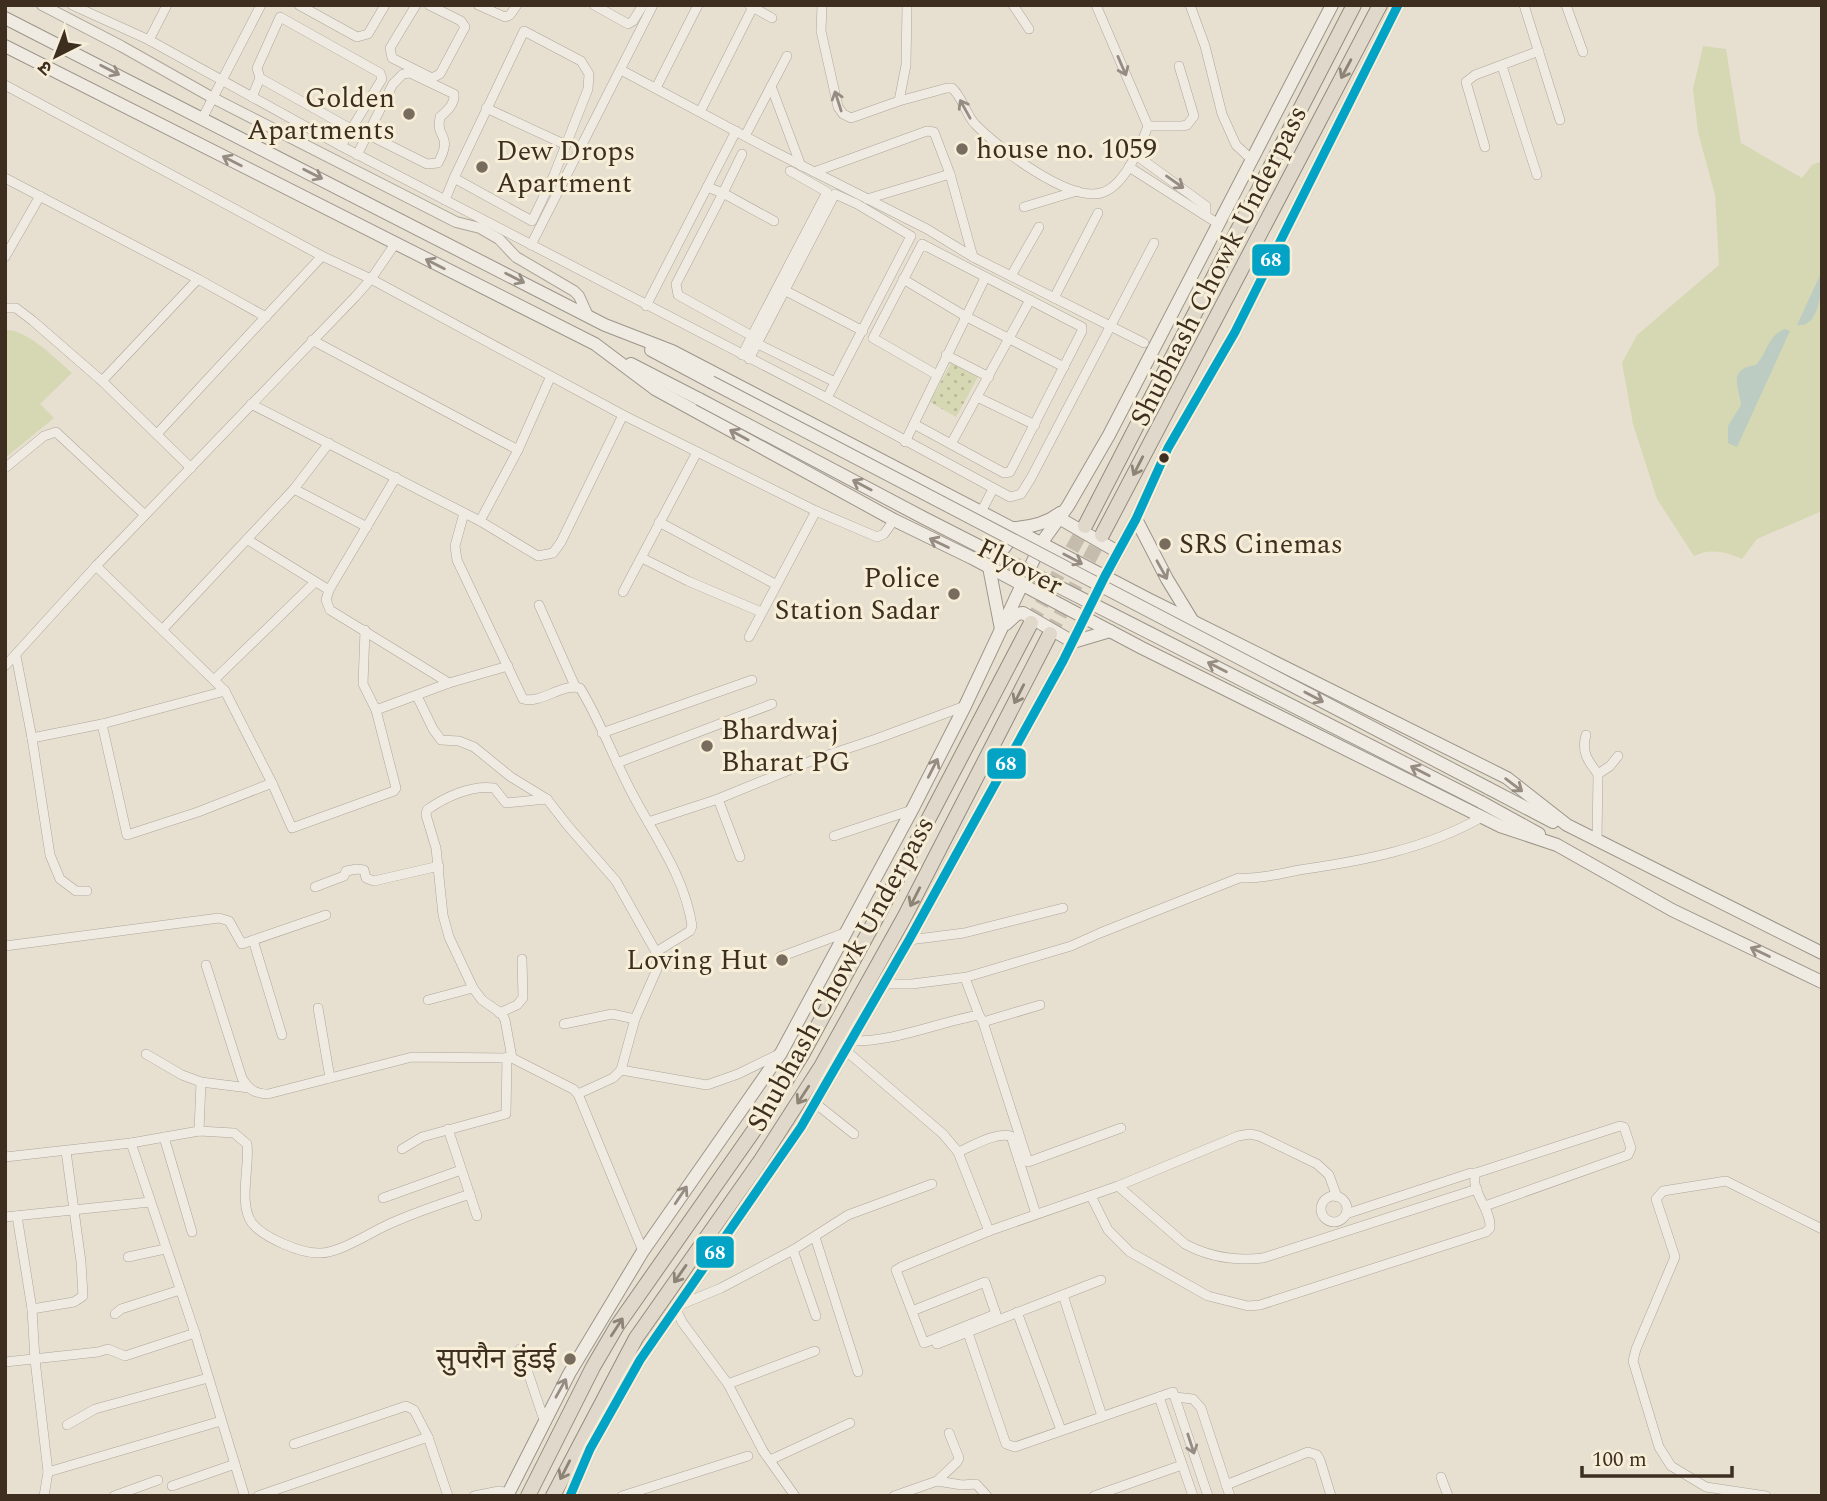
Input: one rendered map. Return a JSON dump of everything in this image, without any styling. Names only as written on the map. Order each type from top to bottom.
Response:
[{"type":"highway","name":"Shubhash Chowk Underpass","points":[[1084,526],[1354,5]]},
{"type":"highway","name":"Shubhash Chowk Underpass","points":[[1102,536],[1380,5]]},
{"type":"highway","name":"Shubhash Chowk Underpass","points":[[528,1496],[593,1367],[617,1326],[764,1116],[803,1053],[1031,623]]},
{"type":"highway","name":"Shubhash Chowk Underpass","points":[[553,1496],[636,1338],[761,1160],[822,1065],[911,904],[1050,634]]},
{"type":"main road","points":[[508,1494],[544,1420],[643,1251],[781,1053],[912,810],[965,706],[1042,542],[1068,506],[1114,424],[1332,5]]},
{"type":"main road","points":[[570,1496],[590,1449],[621,1391],[675,1307],[720,1247],[815,1103],[909,940],[1073,642],[1136,519],[1168,448],[1235,332],[1398,5]]},
{"type":"main road","points":[[5,18],[605,325],[672,351],[1148,599],[1507,778],[1567,825],[1822,953]]},
{"type":"main road","points":[[5,46],[595,344],[655,389],[894,520],[1500,826],[1558,845],[1672,910],[1822,982]]},
{"type":"main road","name":"Flyover","points":[[605,325],[1488,788],[1554,822],[1567,825]]},
{"type":"main road","name":"Flyover","points":[[595,344],[922,517],[1521,822],[1558,845]]},
{"type":"main road","points":[[1012,528],[1048,521],[1068,506]]},
{"type":"main road","points":[[972,558],[998,556],[1007,544],[1006,531],[993,518]]},
{"type":"main road","points":[[1059,518],[1118,552]]},
{"type":"main road","points":[[1136,519],[1192,620]]},
{"type":"main road","points":[[989,568],[1001,629]]},
{"type":"main road","points":[[1131,642],[1121,622],[1131,604],[1148,599]]},
{"type":"main road","points":[[1001,629],[1017,614],[1023,613],[1073,642],[1110,631]]},
{"type":"street","points":[[42,5],[213,98],[456,222],[531,245],[827,398],[1010,497],[1021,494],[1154,243]]},
{"type":"street","points":[[72,5],[149,40],[357,155],[445,200],[501,235],[512,254],[578,294],[588,316]]},
{"type":"street","points":[[149,40],[167,5]]},
{"type":"street","points":[[203,117],[261,5]]},
{"type":"street","points":[[299,5],[357,37],[368,34],[385,5]]},
{"type":"street","points":[[416,5],[390,52],[392,58],[432,78],[440,74],[465,27],[461,21],[429,5]]},
{"type":"street","points":[[478,5],[505,17],[510,15],[516,5]]},
{"type":"street","points":[[594,5],[628,24],[643,5]]},
{"type":"street","points":[[531,245],[653,5]]},
{"type":"street","points":[[656,88],[698,5]]},
{"type":"street","points":[[822,5],[821,31],[838,107],[843,114],[851,118],[861,116],[899,101],[953,88],[968,115],[984,134],[1026,166],[1055,183],[1088,194],[1105,191],[1129,167],[1148,126],[1096,5]]},
{"type":"street","points":[[899,101],[906,65],[908,5]]},
{"type":"street","points":[[1013,5],[1029,29]]},
{"type":"street","points":[[1190,5],[1205,46],[1222,114],[1236,145],[1251,159]]},
{"type":"street","points":[[1524,5],[1560,120]]},
{"type":"street","points":[[1566,5],[1583,52]]},
{"type":"street","points":[[700,112],[751,6],[772,18]]},
{"type":"street","points":[[252,97],[260,78],[257,68],[278,19],[283,18],[380,73],[382,79],[341,146]]},
{"type":"street","points":[[445,200],[453,178],[524,30],[582,61],[589,74],[588,89],[532,221],[453,178]]},
{"type":"street","points":[[1485,147],[1466,82],[1475,75],[1539,51]]},
{"type":"street","points":[[745,136],[787,56]]},
{"type":"street","points":[[1148,126],[1182,126],[1194,116],[1179,66]]},
{"type":"street","points":[[1502,66],[1537,175]]},
{"type":"street","points":[[621,70],[801,166],[927,229],[973,257],[1143,343]]},
{"type":"street","points":[[357,155],[367,134],[393,84],[403,74],[410,73],[454,94],[455,100],[440,117],[440,131],[446,141],[438,163],[427,164],[367,134]]},
{"type":"street","points":[[260,78],[351,129]]},
{"type":"street","points":[[5,85],[322,256],[371,279],[550,378],[816,511],[877,537],[884,534],[894,520]]},
{"type":"street","points":[[771,86],[801,166]]},
{"type":"street","points":[[486,108],[566,145]]},
{"type":"street","points":[[646,306],[736,131]]},
{"type":"street","points":[[814,172],[931,131],[937,136],[950,174],[973,257]]},
{"type":"street","points":[[742,154],[676,284],[675,291],[754,340],[835,382]]},
{"type":"street","points":[[1136,155],[1196,197],[1206,206],[1206,214]]},
{"type":"street","points":[[1129,167],[1217,223]]},
{"type":"street","points":[[745,357],[827,192],[790,171]]},
{"type":"street","points":[[867,199],[950,174]]},
{"type":"street","points":[[5,178],[265,317]]},
{"type":"street","points":[[707,187],[774,221]]},
{"type":"street","points":[[1024,207],[1077,191]]},
{"type":"street","points":[[754,340],[835,194],[911,236],[827,398]]},
{"type":"street","points":[[6,255],[40,196]]},
{"type":"street","points":[[1054,298],[1098,213]]},
{"type":"street","points":[[1011,276],[1040,227]]},
{"type":"street","points":[[5,666],[96,566],[371,279],[395,244]]},
{"type":"street","points":[[914,424],[1004,473],[1010,472],[1082,327],[922,244],[873,338],[937,374]]},
{"type":"street","points":[[157,434],[322,256]]},
{"type":"street","points":[[905,442],[985,278]]},
{"type":"street","points":[[102,381],[198,279]]},
{"type":"street","points":[[903,279],[965,316],[1011,337],[1064,367]]},
{"type":"street","points":[[784,290],[863,331]]},
{"type":"street","points":[[951,444],[1030,300]]},
{"type":"street","points":[[5,307],[23,313],[102,381],[191,468]]},
{"type":"street","points":[[312,340],[518,450]]},
{"type":"street","points":[[946,355],[989,377]]},
{"type":"street","points":[[481,521],[518,450],[550,378]]},
{"type":"street","points":[[977,397],[1035,425]]},
{"type":"street","points":[[251,404],[481,521],[538,556],[553,553],[561,542],[623,415]]},
{"type":"street","points":[[5,468],[44,436],[56,432],[145,515]]},
{"type":"street","points":[[163,629],[294,489],[329,443]]},
{"type":"street","points":[[623,593],[697,452]]},
{"type":"street","points":[[396,477],[329,590],[326,600],[331,610],[449,683]]},
{"type":"street","points":[[294,489],[367,527]]},
{"type":"street","points":[[981,512],[993,489]]},
{"type":"street","points":[[749,638],[775,584],[816,511]]},
{"type":"street","points":[[464,513],[455,547],[457,560],[524,701],[575,686]]},
{"type":"street","points":[[659,522],[775,584]]},
{"type":"street","points":[[248,540],[329,590]]},
{"type":"street","points":[[642,558],[761,612]]},
{"type":"street","points":[[96,566],[225,691],[292,828],[394,791],[397,785],[381,736],[376,710],[362,677],[365,631]]},
{"type":"street","points":[[215,679],[314,583]]},
{"type":"street","points":[[539,605],[575,686],[583,692],[683,890],[692,926],[690,931],[656,952]]},
{"type":"street","points":[[16,656],[50,855],[60,879],[76,891],[86,891]]},
{"type":"street","points":[[376,710],[449,683],[508,666]]},
{"type":"street","points":[[602,733],[752,680]]},
{"type":"street","points":[[32,738],[102,724],[225,691]]},
{"type":"street","points":[[417,696],[441,740],[459,741],[474,747],[511,777],[547,799],[616,881],[656,952],[657,970],[635,1019],[621,1070],[613,1078],[578,1094]]},
{"type":"street","points":[[617,763],[772,704]]},
{"type":"street","points":[[648,822],[718,799],[816,758],[965,706]]},
{"type":"street","points":[[102,724],[127,835],[198,812],[272,783]]},
{"type":"street","points":[[1586,736],[1583,748],[1587,760],[1598,774],[1597,840]]},
{"type":"street","points":[[1598,774],[1618,756]]},
{"type":"street","points":[[402,1149],[422,1137],[506,1114],[510,1058],[505,1020],[482,1000],[473,988],[445,926],[439,866],[426,816],[427,810],[471,788],[482,786],[494,788],[506,803],[547,799]]},
{"type":"street","points":[[718,799],[740,857]]},
{"type":"street","points":[[834,836],[912,810]]},
{"type":"street","points":[[884,984],[965,978],[1071,946],[1239,878],[1254,879],[1339,864],[1413,847],[1461,829],[1482,817]]},
{"type":"street","points":[[315,887],[344,876],[346,871],[357,869],[363,870],[366,878],[374,881],[439,866]]},
{"type":"street","points":[[909,940],[964,933],[1063,908]]},
{"type":"street","points":[[5,946],[219,918],[229,921],[242,944],[326,915]]},
{"type":"street","points":[[780,957],[847,932]]},
{"type":"street","points":[[253,940],[282,1035]]},
{"type":"street","points":[[499,1013],[517,1005],[523,998],[522,959]]},
{"type":"street","points":[[206,965],[237,1063],[249,1088]]},
{"type":"street","points":[[965,978],[981,1018],[1028,1162],[1121,1128]]},
{"type":"street","points":[[428,1000],[473,988]]},
{"type":"street","points":[[848,1046],[1040,1005]]},
{"type":"street","points":[[318,1008],[331,1078]]},
{"type":"street","points":[[564,1024],[612,1014],[635,1019]]},
{"type":"street","points":[[848,1046],[943,1134],[958,1153],[989,1231]]},
{"type":"street","points":[[621,1070],[707,1085],[738,1074],[781,1053]]},
{"type":"street","points":[[146,1054],[182,1075],[201,1082],[249,1088],[259,1094],[268,1094],[412,1057],[510,1058],[554,1078],[578,1094],[643,1251]]},
{"type":"street","points":[[199,1131],[201,1082]]},
{"type":"street","points":[[815,1103],[854,1134]]},
{"type":"street","points":[[1337,1196],[1329,1197],[1323,1202],[1322,1214],[1332,1222],[1340,1220],[1346,1214],[1471,1173],[1620,1126],[1624,1127],[1631,1148],[1628,1155],[1485,1206]]},
{"type":"street","points":[[447,1129],[477,1216]]},
{"type":"street","points":[[5,1157],[131,1143],[199,1131],[234,1133],[243,1138],[248,1152],[245,1189],[251,1222],[269,1236],[291,1247],[321,1253],[357,1241],[420,1211],[470,1194]]},
{"type":"street","points":[[912,1311],[985,1282],[996,1314],[924,1343],[896,1270],[989,1231],[1118,1186],[1238,1136],[1251,1134],[1317,1164],[1329,1175],[1337,1196],[1344,1201],[1346,1214]]},
{"type":"street","points":[[958,1153],[997,1136],[1011,1136],[1036,1214]]},
{"type":"street","points":[[164,1138],[192,1232]]},
{"type":"street","points":[[131,1143],[195,1333],[243,1495]]},
{"type":"street","points":[[32,1309],[74,1302],[83,1296],[66,1151]]},
{"type":"street","points":[[383,1198],[461,1170]]},
{"type":"street","points":[[1091,1195],[1108,1230],[1130,1252],[1208,1296],[1248,1306],[1260,1305],[1486,1232],[1491,1224],[1474,1180],[1476,1173]]},
{"type":"street","points":[[1766,1496],[1706,1488],[1671,1466],[1659,1447],[1633,1361],[1675,1257],[1656,1199],[1663,1191],[1726,1181],[1822,1229]]},
{"type":"street","points":[[795,1496],[770,1460],[728,1384],[682,1322],[675,1307],[721,1288],[793,1250],[849,1215],[932,1184]]},
{"type":"street","points":[[1118,1186],[1185,1244],[1197,1251],[1242,1260],[1263,1258],[1477,1189]]},
{"type":"street","points":[[5,1217],[149,1202]]},
{"type":"street","points":[[18,1216],[32,1309],[48,1472],[44,1496]]},
{"type":"street","points":[[815,1237],[858,1372]]},
{"type":"street","points":[[128,1257],[166,1249]]},
{"type":"street","points":[[793,1250],[816,1316]]},
{"type":"street","points":[[937,1344],[1101,1280]]},
{"type":"street","points":[[115,1314],[121,1309],[180,1290]]},
{"type":"street","points":[[1063,1295],[1102,1416]]},
{"type":"street","points":[[1017,1312],[1061,1430]]},
{"type":"street","points":[[5,1362],[108,1349],[125,1356],[195,1333]]},
{"type":"street","points":[[968,1333],[1006,1444],[1015,1447],[1159,1397],[1174,1395],[1193,1399],[1201,1408],[1230,1496]]},
{"type":"street","points":[[520,1349],[544,1420]]},
{"type":"street","points":[[728,1384],[815,1351]]},
{"type":"street","points":[[67,1425],[94,1409],[208,1378]]},
{"type":"street","points":[[1174,1395],[1208,1496]]},
{"type":"street","points":[[1159,1397],[1193,1496]]},
{"type":"street","points":[[294,1444],[405,1406],[414,1410],[428,1437],[448,1496]]},
{"type":"street","points":[[48,1472],[221,1421]]},
{"type":"street","points":[[770,1460],[850,1423]]},
{"type":"street","points":[[894,1496],[937,1481],[957,1462],[949,1433]]},
{"type":"street","points":[[258,1496],[428,1437]]},
{"type":"street","points":[[1226,1485],[1308,1452],[1317,1455],[1320,1460],[1331,1496]]},
{"type":"street","points":[[624,1495],[748,1456]]},
{"type":"street","points":[[172,1486],[235,1464]]},
{"type":"street","points":[[1094,1496],[1182,1465]]},
{"type":"street","points":[[1441,1477],[1448,1496]]},
{"type":"street","points":[[114,1496],[158,1480]]},
{"type":"street","points":[[937,1481],[976,1484],[987,1496]]},
{"type":"street","points":[[474,1496],[487,1492],[508,1494]]},
{"type":"green space","points":[[1703,46],[1726,49],[1741,143],[1802,178],[1812,165],[1822,161],[1822,511],[1757,539],[1742,559],[1718,552],[1694,556],[1657,499],[1633,424],[1622,363],[1637,335],[1719,265],[1715,195],[1698,132],[1693,89]]},
{"type":"green space","points":[[5,330],[31,339],[72,373],[40,404],[54,418],[5,458]]},
{"type":"green space","points":[[951,363],[978,377],[956,417],[930,402]]},
{"type":"shaded area","points":[[1822,271],[1815,314],[1811,321],[1797,325]]},
{"type":"shaded area","points":[[1785,329],[1790,331],[1737,447],[1728,443],[1728,426],[1741,405],[1738,374],[1747,367],[1756,365],[1771,340]]},
{"type":"tunnel","points":[[1031,623],[1085,526]]},
{"type":"tunnel","points":[[1050,634],[1102,535]]},
{"type":"transit line","name":"68","points":[[570,1496],[590,1449],[640,1360],[801,1127],[909,940],[1063,661],[1136,519],[1168,448],[1235,332],[1398,5]]},
{"type":"place","name":"Golden Apartments","points":[[409,114]]},
{"type":"place","name":"house no. 1059","points":[[962,149]]},
{"type":"place","name":"Dew Drops Apartment","points":[[482,167]]},
{"type":"place","name":"SRS Cinemas","points":[[1165,544]]},
{"type":"place","name":"Police Station Sadar","points":[[954,594]]},
{"type":"place","name":"Bhardwaj Bharat PG","points":[[707,746]]},
{"type":"place","name":"Loving Hut","points":[[782,960]]},
{"type":"place","name":"सुपरौन हुंडई","points":[[570,1359]]}]
